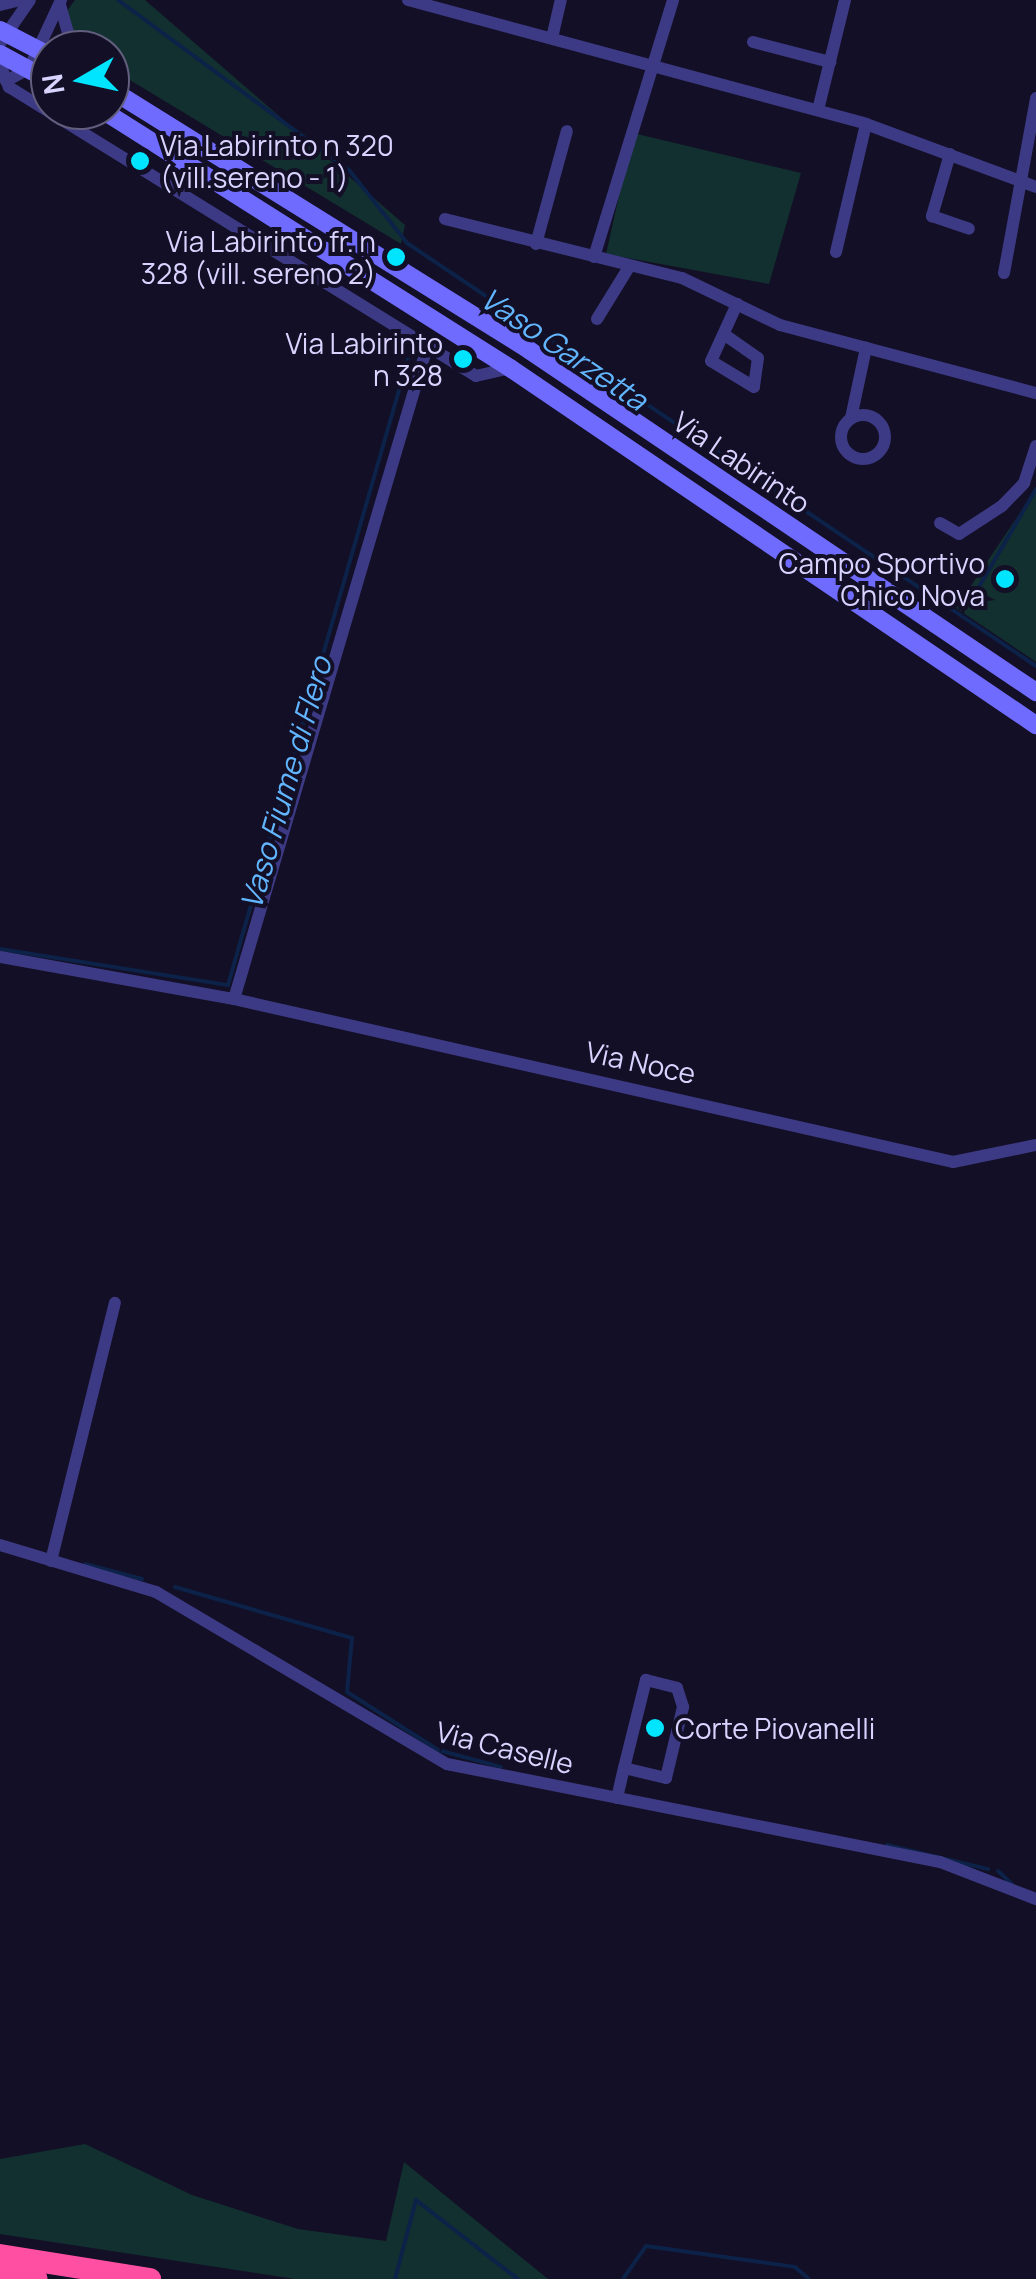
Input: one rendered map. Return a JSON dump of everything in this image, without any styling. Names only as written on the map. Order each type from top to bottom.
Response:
[{"type":"highway","points":[[0,2255],[150,2279]]},
{"type":"highway","points":[[0,2273],[38,2279]]},
{"type":"street","points":[[0,5],[20,0]]},
{"type":"street","points":[[30,0],[2,35],[30,47]]},
{"type":"street","points":[[467,16],[472,0]]},
{"type":"street","points":[[552,38],[561,0]]},
{"type":"street","points":[[594,257],[657,67],[673,0]]},
{"type":"street","points":[[818,110],[844,0]]},
{"type":"street","points":[[415,1],[866,124],[1030,185]]},
{"type":"street","points":[[60,2],[68,30]]},
{"type":"street","points":[[51,30],[60,2]]},
{"type":"street","points":[[754,42],[830,62]]},
{"type":"street","points":[[0,54],[28,69]]},
{"type":"street","points":[[0,64],[6,81],[427,347],[476,376],[510,368]]},
{"type":"street","points":[[6,81],[28,69]]},
{"type":"street","points":[[1004,273],[1030,185],[1036,98]]},
{"type":"street","name":"Via Labirinto","points":[[130,101],[529,350],[1036,692]]},
{"type":"street","points":[[836,252],[866,124]]},
{"type":"street","name":"Via Labirinto","points":[[130,128],[510,368],[1036,726]]},
{"type":"street","points":[[536,244],[568,130]]},
{"type":"street","points":[[950,154],[932,216],[969,228]]},
{"type":"street","points":[[445,219],[629,267],[866,348],[1036,394]]},
{"type":"street","points":[[597,318],[629,267]]},
{"type":"street","points":[[725,335],[737,304]]},
{"type":"street","points":[[234,998],[427,347]]},
{"type":"street","points":[[850,418],[866,348]]},
{"type":"street","points":[[940,522],[959,534],[1002,506],[1024,483],[1036,446]]},
{"type":"street","name":"Via Noce","points":[[0,957],[234,998],[953,1162],[1036,1144]]},
{"type":"street","points":[[50,1561],[115,1304]]},
{"type":"street","name":"Via Caselle","points":[[0,1545],[156,1592],[230,1630],[425,1756],[940,1862],[1036,1898]]},
{"type":"street","points":[[616,1798],[646,1680],[677,1688],[684,1707],[666,1778],[624,1768]]},
{"type":"green space","points":[[75,0],[145,0],[405,225],[401,244],[130,80],[130,30],[72,30],[67,11]]},
{"type":"green space","points":[[633,133],[801,173],[769,284],[606,254]]},
{"type":"green space","name":"Campo Sportivo Chico Nova","points":[[1036,489],[1036,662],[956,608]]},
{"type":"green space","points":[[85,2144],[192,2195],[298,2229],[386,2241],[404,2162],[548,2279],[295,2279],[0,2234],[0,2159]]},
{"type":"waterway","name":"Vaso Garzetta","points":[[118,0],[349,170],[407,243],[1036,666]]},
{"type":"waterway","name":"Vaso Fiume di Flero","points":[[0,949],[228,985],[408,359]]},
{"type":"waterway","name":"Vaso Fiume di Flero","points":[[973,597],[1036,489]]},
{"type":"waterway","points":[[85,1564],[142,1579]]},
{"type":"waterway","points":[[175,1587],[352,1638],[347,1692],[438,1750],[501,1767]]},
{"type":"waterway","points":[[887,1845],[988,1869]]},
{"type":"waterway","points":[[998,1871],[1012,1884]]},
{"type":"waterway","points":[[395,2279],[416,2200],[518,2279]]},
{"type":"waterway","points":[[623,2279],[646,2246],[795,2267],[809,2279]]},
{"type":"place","name":"Via Labirinto n 320 (vill.sereno - 1)","points":[[140,161]]},
{"type":"place","name":"Via Labirinto fr. n 328 (vill. sereno 2)","points":[[396,257]]},
{"type":"place","name":"Via Labirinto n 328","points":[[463,359]]},
{"type":"place","name":"Campo Sportivo Chico Nova","points":[[1005,579]]},
{"type":"place","name":"Corte Piovanelli","points":[[655,1728]]}]
